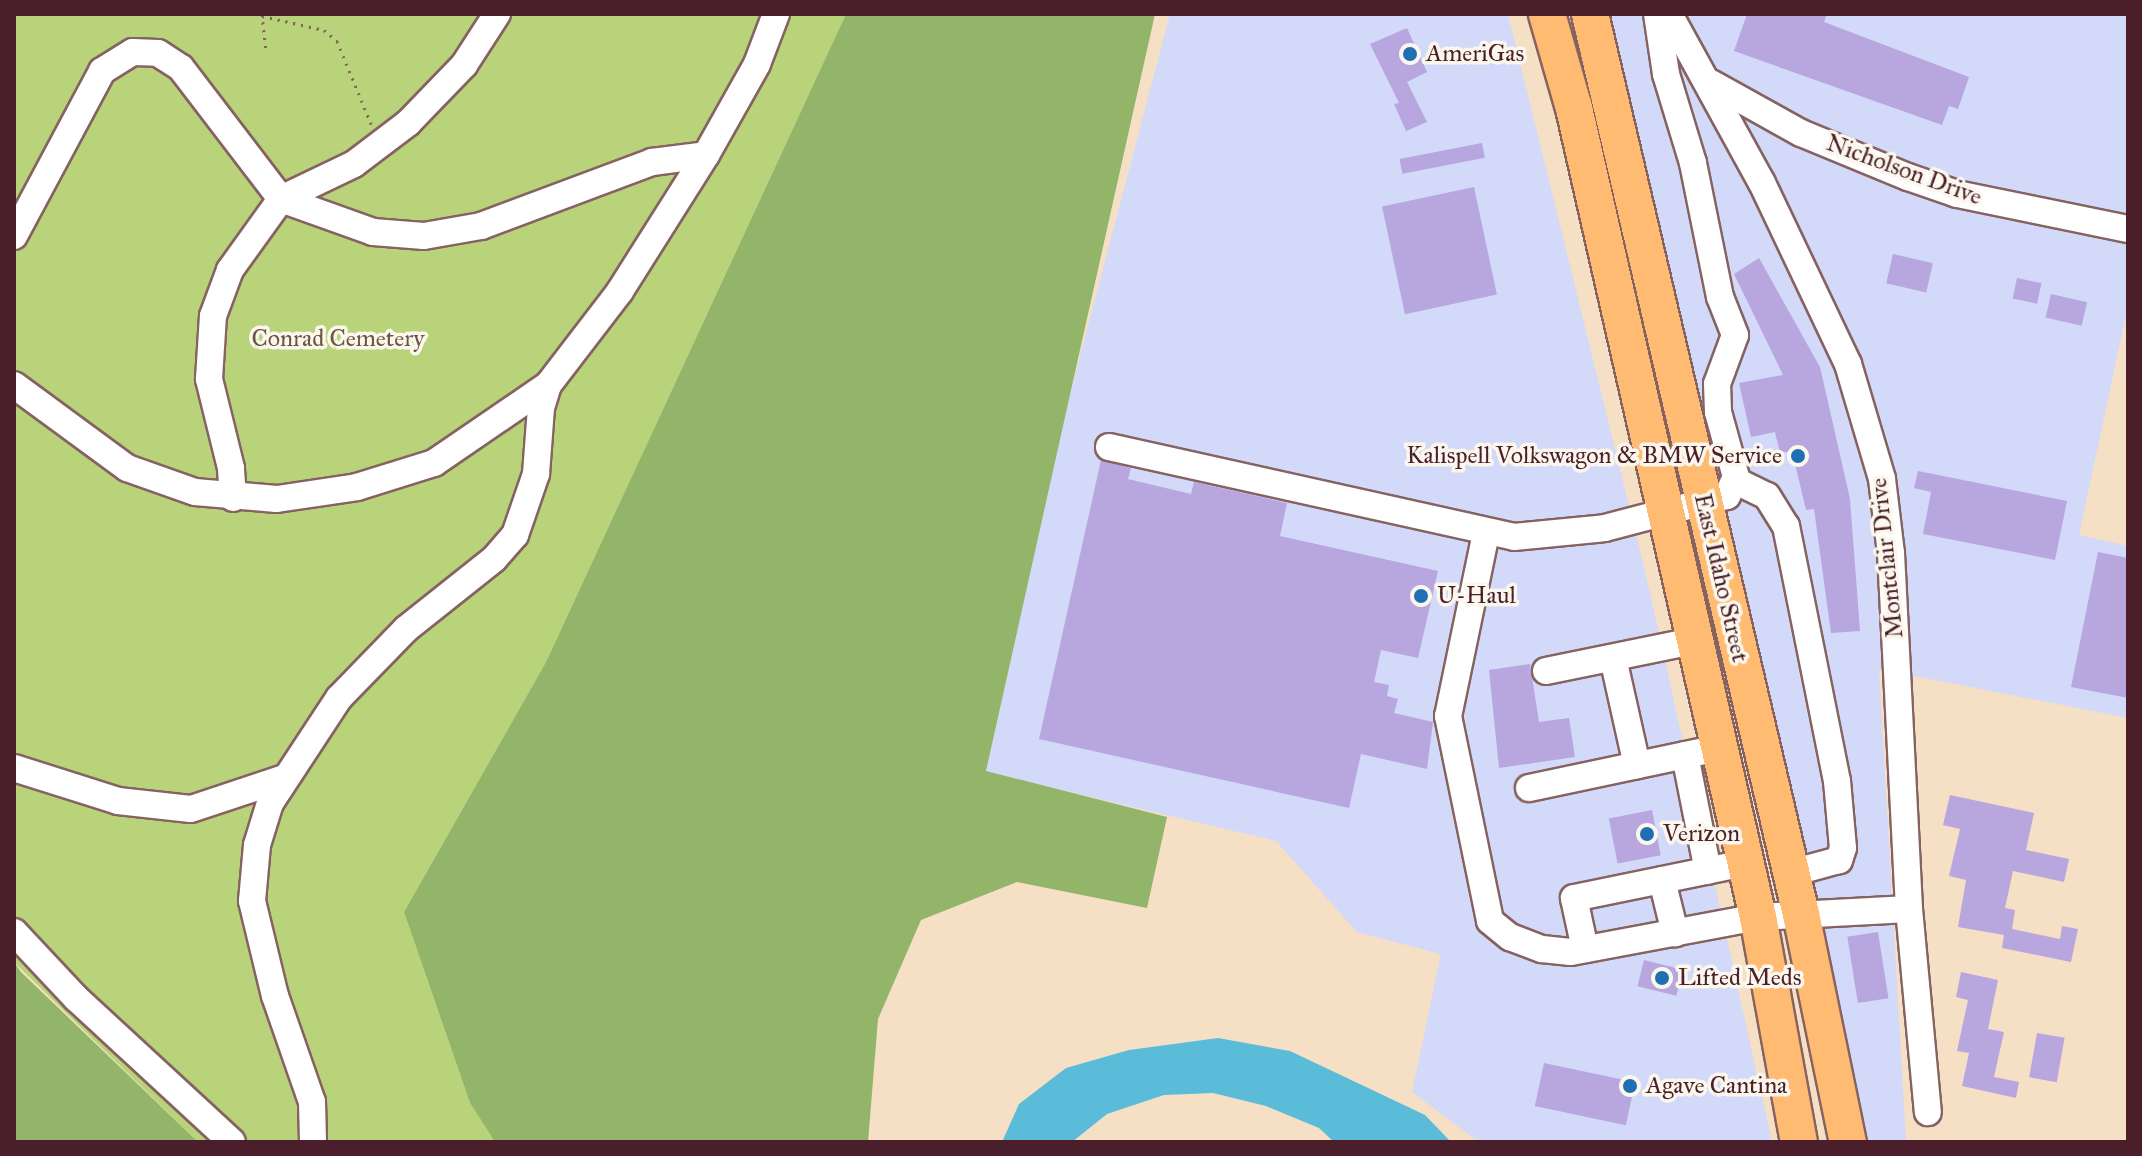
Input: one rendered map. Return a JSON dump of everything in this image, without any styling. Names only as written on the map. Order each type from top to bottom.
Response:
[{"type":"highway","name":"East Idaho Street","points":[[1547,14],[1574,108],[1693,641],[1702,751],[1745,863],[1780,916],[1846,1133]]},
{"type":"highway","name":"East Idaho Street","points":[[1590,14],[1791,873],[1780,916],[1799,1142]]},
{"type":"highway","points":[[1664,514],[1686,553],[1739,740],[1772,789]]},
{"type":"street","points":[[233,498],[231,468],[209,379],[213,316],[230,270],[281,199],[380,146],[464,65],[497,14]]},
{"type":"street","points":[[14,385],[127,468],[167,485],[233,498],[309,497],[434,463],[548,385],[620,291],[706,155],[757,64],[776,14]]},
{"type":"street","points":[[1109,447],[1486,533],[1547,536],[1664,514],[1727,496],[1736,481],[1718,412],[1717,384],[1735,335],[1720,297],[1693,163],[1666,74],[1657,14]]},
{"type":"street","name":"Montclair Drive","points":[[1669,14],[1762,183],[1848,364],[1882,479],[1891,553],[1909,909],[1928,1112]]},
{"type":"street","points":[[14,236],[102,71],[133,52],[158,53],[181,68],[281,199],[373,232],[424,236],[481,226],[652,162],[706,155]]},
{"type":"street","name":"Nicholson Drive","points":[[1698,68],[1719,90],[1741,103],[1908,177],[1957,194],[2128,229]]},
{"type":"street","points":[[313,1142],[312,1102],[268,969],[252,901],[260,832],[284,778],[339,698],[406,629],[509,543],[536,474],[541,408],[548,385]]},
{"type":"street","points":[[1736,481],[1767,496],[1786,526],[1837,781],[1843,848],[1839,860],[1791,873]]},
{"type":"street","points":[[1486,533],[1448,716],[1490,921],[1510,937],[1542,949],[1585,949],[1780,916],[1909,909]]},
{"type":"street","points":[[1546,671],[1693,641]]},
{"type":"street","points":[[1613,658],[1637,765]]},
{"type":"street","points":[[1529,788],[1702,751],[1708,871]]},
{"type":"street","points":[[14,768],[118,801],[191,809],[284,778]]},
{"type":"street","points":[[1585,949],[1574,898],[1745,863]]},
{"type":"street","points":[[1662,880],[1675,933]]},
{"type":"street","points":[[14,932],[76,998],[232,1142]]},
{"type":"path","points":[[266,53],[262,15],[324,30],[337,41],[380,146]]},
{"type":"shaded area","points":[[1170,14],[1508,14],[1645,571],[1772,1142],[1479,1142],[1412,1092],[1441,954],[1357,932],[1276,841],[986,772],[1067,406]]},
{"type":"shaded area","points":[[1607,14],[2128,14],[2128,305],[2079,535],[2128,546],[2128,718],[1879,669],[1906,1142],[1863,1142]]},
{"type":"green space","name":"Conrad Cemetery","points":[[14,14],[846,14],[546,662],[404,912],[470,1103],[495,1142],[198,1142],[14,962]]},
{"type":"green space","points":[[846,14],[1155,14],[986,771],[1167,817],[1147,908],[1017,882],[921,920],[878,1019],[868,1142],[495,1142],[470,1103],[404,912],[546,662]]},
{"type":"green space","points":[[14,962],[21,972],[198,1142],[14,1142]]},
{"type":"water","points":[[1218,1038],[1290,1051],[1425,1115],[1451,1142],[1334,1142],[1319,1128],[1266,1106],[1213,1093],[1164,1095],[1107,1114],[1072,1142],[1002,1142],[1019,1104],[1066,1068],[1129,1050]]},
{"type":"building","points":[[1747,14],[1827,14],[1824,22],[1969,77],[1958,109],[1949,106],[1942,125],[1734,51]]},
{"type":"building","points":[[1407,28],[1427,72],[1407,82],[1427,122],[1406,131],[1394,104],[1399,103],[1370,44]]},
{"type":"building","points":[[1482,143],[1485,158],[1402,174],[1400,159]]},
{"type":"building","points":[[1474,187],[1497,295],[1405,314],[1382,207]]},
{"type":"building","points":[[1893,254],[1933,263],[1926,292],[1886,283]]},
{"type":"building","points":[[1759,258],[1820,367],[1850,499],[1860,631],[1831,633],[1814,509],[1806,510],[1792,451],[1780,453],[1775,432],[1751,437],[1739,383],[1783,375],[1734,274]]},
{"type":"building","points":[[2017,278],[2041,283],[2037,304],[2013,299]]},
{"type":"building","points":[[2051,294],[2087,302],[2082,326],[2046,317]]},
{"type":"building","points":[[1101,460],[1131,468],[1128,479],[1191,494],[1194,482],[1287,503],[1280,536],[1438,571],[1418,658],[1381,650],[1374,682],[1389,685],[1387,696],[1398,699],[1394,713],[1433,722],[1427,769],[1361,754],[1349,808],[1039,739]]},
{"type":"building","points":[[1918,471],[2067,501],[2055,560],[1923,534],[1931,492],[1914,488]]},
{"type":"building","points":[[2098,552],[2128,558],[2128,698],[2071,687]]},
{"type":"building","points":[[1530,664],[1539,722],[1569,718],[1575,757],[1499,768],[1489,670]]},
{"type":"building","points":[[1950,795],[2034,813],[2026,850],[2069,859],[2064,882],[2013,871],[2005,908],[2015,910],[2012,929],[2060,939],[2062,926],[2078,929],[2071,962],[2002,948],[2004,935],[1958,927],[1966,880],[1949,876],[1960,829],[1943,825]]},
{"type":"building","points":[[1652,810],[1661,855],[1618,864],[1609,818]]},
{"type":"building","points":[[1878,932],[1888,998],[1858,1003],[1847,937]]},
{"type":"building","points":[[1644,960],[1683,970],[1676,996],[1637,986]]},
{"type":"building","points":[[1961,972],[1998,980],[1988,1029],[2004,1032],[1994,1077],[2019,1082],[2016,1098],[1962,1086],[1969,1053],[1957,1051],[1968,1000],[1956,997]]},
{"type":"building","points":[[2037,1033],[2065,1038],[2057,1082],[2029,1077]]},
{"type":"building","points":[[1544,1063],[1635,1082],[1626,1125],[1535,1106]]},
{"type":"place","name":"AmeriGas","points":[[1410,54]]},
{"type":"place","name":"Kalispell Volkswagon & BMW Service","points":[[1798,456]]},
{"type":"place","name":"U-Haul","points":[[1421,596]]},
{"type":"place","name":"Verizon","points":[[1647,834]]},
{"type":"place","name":"Lifted Meds","points":[[1662,978]]},
{"type":"place","name":"Agave Cantina","points":[[1630,1086]]}]
